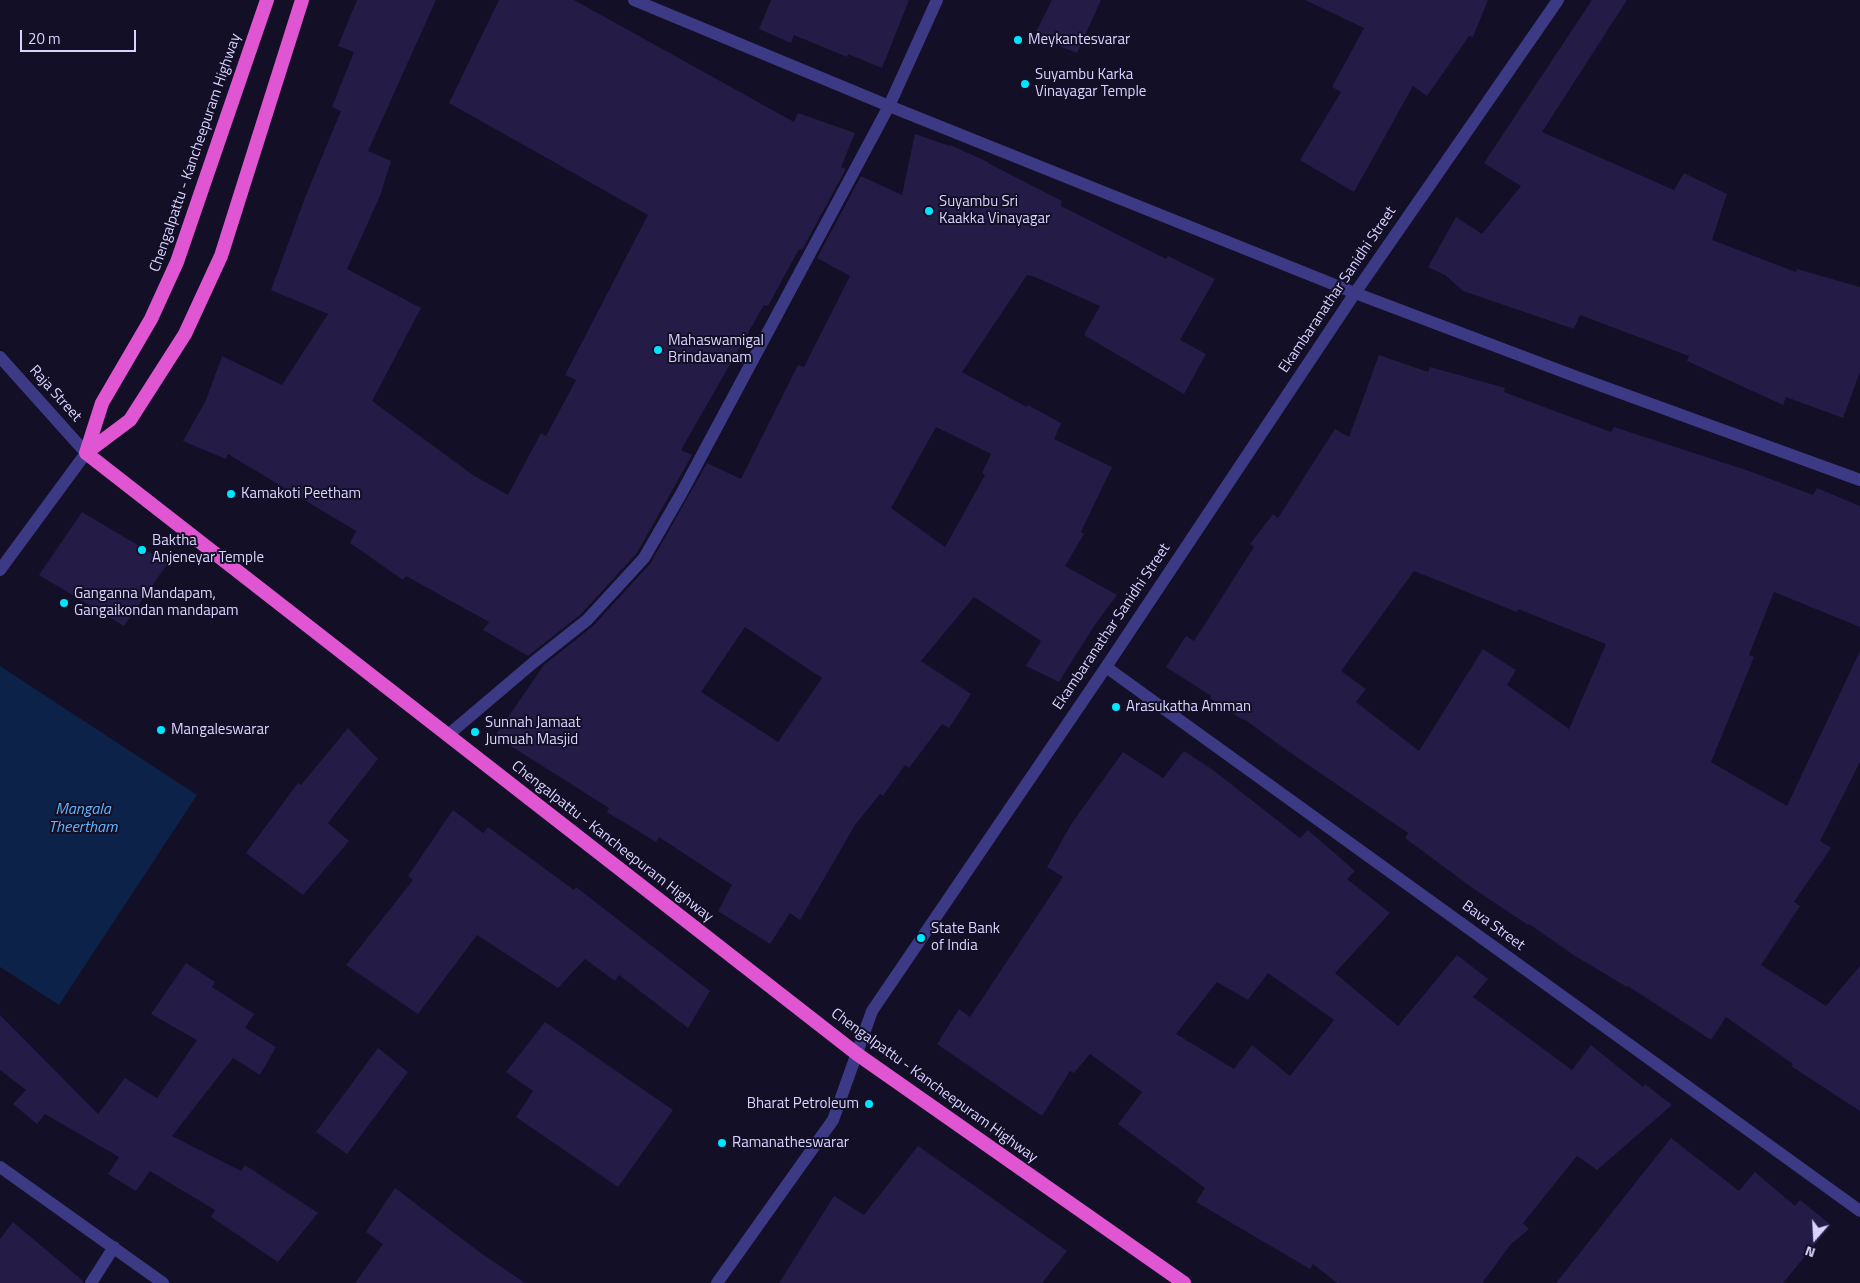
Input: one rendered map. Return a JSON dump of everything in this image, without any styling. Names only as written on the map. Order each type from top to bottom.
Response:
[{"type":"highway","name":"Chengalpattu - Kancheepuram Highway","points":[[267,0],[177,262],[151,319],[102,403],[86,452],[856,1054],[1184,1283]]},
{"type":"highway","points":[[86,452],[130,420],[185,334],[221,256],[302,0]]},
{"type":"street","points":[[634,0],[662,5],[889,106],[1354,292],[1578,377],[1860,480]]},
{"type":"street","points":[[448,735],[587,620],[644,558],[681,494],[889,106],[937,0]]},
{"type":"street","name":"Ekambaranathar Sanidhi Street","points":[[717,1283],[833,1120],[872,1011],[1106,667],[1354,292],[1558,0]]},
{"type":"street","name":"Raja Street","points":[[0,357],[86,452]]},
{"type":"street","points":[[0,570],[86,452]]},
{"type":"street","name":"Bava Street","points":[[1106,667],[1860,1212]]},
{"type":"street","points":[[0,1167],[164,1283]]},
{"type":"street","points":[[92,1283],[114,1248]]},
{"type":"water","name":"Mangala Theertham","points":[[0,666],[197,795],[59,1005],[0,967]]},
{"type":"building","points":[[357,0],[436,0],[368,151],[391,161],[380,196],[347,269],[421,308],[372,401],[473,475],[508,495],[541,433],[546,436],[576,380],[565,375],[648,215],[449,103],[499,0],[574,0],[794,122],[798,113],[855,133],[841,167],[846,169],[802,250],[799,249],[768,306],[764,305],[681,450],[692,455],[637,553],[581,614],[528,656],[483,630],[489,622],[406,576],[403,580],[350,543],[356,531],[228,454],[226,459],[183,441],[206,400],[222,356],[282,385],[328,314],[271,290],[306,195],[341,111],[332,107],[354,52],[338,46]]},
{"type":"building","points":[[771,0],[909,0],[882,68],[848,54],[847,57],[794,35],[791,43],[759,29]]},
{"type":"building","points":[[1052,0],[1101,0],[1077,53],[1034,36]]},
{"type":"building","points":[[1305,0],[1488,0],[1473,37],[1469,36],[1427,96],[1413,86],[1354,192],[1300,160],[1341,92],[1332,87],[1364,28]]},
{"type":"building","points":[[1592,0],[1627,0],[1542,132],[1674,190],[1684,173],[1727,194],[1712,240],[1796,272],[1797,269],[1860,287],[1860,372],[1843,418],[1786,397],[1783,405],[1687,361],[1689,356],[1580,315],[1574,329],[1463,291],[1445,275],[1428,267],[1456,217],[1482,234],[1521,186],[1484,163]]},
{"type":"building","points":[[915,134],[950,145],[988,162],[1062,201],[1061,206],[1166,259],[1168,256],[1215,279],[1180,340],[1206,354],[1184,394],[1084,335],[1100,306],[1027,275],[962,372],[1061,423],[1054,439],[1112,467],[1081,532],[1084,534],[1065,566],[1117,595],[1094,626],[1059,682],[1026,666],[1041,641],[974,597],[921,661],[971,694],[949,728],[942,724],[909,768],[905,765],[883,796],[880,794],[855,825],[800,920],[790,913],[770,944],[718,911],[732,885],[659,837],[656,842],[607,812],[609,808],[495,736],[544,665],[593,626],[650,564],[707,463],[741,479],[798,365],[804,367],[850,276],[817,258],[861,176],[902,195]],"holes":[[[936,427],[991,454],[982,473],[985,475],[945,547],[891,508]],[[745,627],[822,678],[778,742],[701,692]]]},
{"type":"building","points":[[1379,355],[1428,372],[1430,367],[1505,388],[1504,392],[1611,432],[1614,427],[1749,471],[1813,495],[1817,488],[1860,506],[1860,627],[1774,592],[1749,655],[1754,657],[1711,762],[1787,806],[1860,651],[1860,762],[1820,841],[1831,848],[1794,902],[1800,906],[1761,965],[1826,1006],[1860,966],[1860,1111],[1791,1066],[1793,1064],[1726,1017],[1711,1040],[1628,986],[1575,956],[1471,887],[1405,838],[1408,833],[1244,719],[1210,698],[1211,696],[1166,667],[1186,636],[1194,641],[1254,547],[1250,544],[1273,514],[1278,518],[1335,429],[1349,437]],"holes":[[[1414,571],[1517,612],[1518,609],[1606,644],[1569,729],[1507,685],[1516,670],[1483,649],[1419,751],[1356,702],[1366,689],[1341,671]]]},
{"type":"building","points":[[82,512],[168,563],[124,626],[39,575]]},
{"type":"building","points":[[348,728],[378,759],[328,823],[349,841],[303,895],[246,853],[298,783],[301,785]]},
{"type":"building","points":[[1184,751],[1213,770],[1300,838],[1308,830],[1355,871],[1347,879],[1390,913],[1335,973],[1398,1026],[1457,955],[1488,979],[1473,997],[1572,1070],[1591,1045],[1643,1087],[1645,1084],[1672,1105],[1597,1170],[1577,1156],[1523,1223],[1529,1229],[1511,1244],[1482,1283],[1337,1283],[1313,1264],[1310,1269],[1196,1202],[1205,1188],[1118,1124],[1142,1092],[1090,1054],[1074,1073],[1070,1071],[1042,1116],[937,1044],[959,1009],[970,1017],[1063,877],[1047,867],[1072,823],[1123,752],[1163,778]],"holes":[[[1268,973],[1334,1020],[1290,1076],[1252,1045],[1234,1069],[1176,1034],[1217,982],[1248,1000]]]},
{"type":"building","points":[[453,810],[483,833],[488,827],[574,890],[576,887],[710,991],[688,1028],[619,975],[615,981],[585,959],[558,988],[477,935],[418,1014],[346,965],[413,880],[408,876]]},
{"type":"building","points":[[186,963],[215,982],[212,987],[254,1014],[245,1028],[276,1047],[260,1075],[233,1058],[172,1136],[241,1171],[245,1165],[318,1213],[278,1262],[211,1217],[215,1210],[150,1171],[136,1191],[108,1174],[119,1157],[45,1114],[37,1124],[13,1104],[26,1090],[0,1070],[0,1015],[98,1114],[125,1078],[157,1098],[197,1040],[151,1014]]},
{"type":"building","points":[[545,1022],[673,1110],[618,1187],[516,1117],[533,1091],[506,1072]]},
{"type":"building","points":[[378,1048],[408,1072],[347,1154],[316,1132]]},
{"type":"building","points":[[1671,1138],[1739,1191],[1755,1172],[1795,1206],[1800,1200],[1831,1225],[1783,1283],[1556,1283]]},
{"type":"building","points":[[918,1146],[1067,1251],[1042,1283],[779,1283],[834,1196],[864,1215]]},
{"type":"building","points":[[395,1188],[478,1251],[525,1283],[355,1283],[383,1244],[366,1232]]},
{"type":"building","points":[[13,1222],[83,1281],[83,1283],[0,1283],[0,1239]]},
{"type":"place","name":"Meykantesvarar","points":[[1018,40]]},
{"type":"place","name":"Suyambu Karka Vinayagar Temple","points":[[1025,84]]},
{"type":"place","name":"Suyambu Sri Kaakka Vinayagar","points":[[929,211]]},
{"type":"place","name":"Mahaswamigal Brindavanam","points":[[658,350]]},
{"type":"place","name":"Kamakoti Peetham","points":[[231,494]]},
{"type":"place","name":"Baktha Anjeneyar Temple","points":[[142,550]]},
{"type":"place","name":"Ganganna Mandapam, Gangaikondan mandapam","points":[[64,603]]},
{"type":"place","name":"Arasukatha Amman","points":[[1116,707]]},
{"type":"place","name":"Mangaleswarar","points":[[161,730]]},
{"type":"place","name":"Sunnah Jamaat Jumuah Masjid","points":[[475,732]]},
{"type":"place","name":"State Bank of India","points":[[921,938]]},
{"type":"place","name":"Bharat Petroleum","points":[[869,1104]]},
{"type":"place","name":"Ramanatheswarar","points":[[722,1143]]}]
